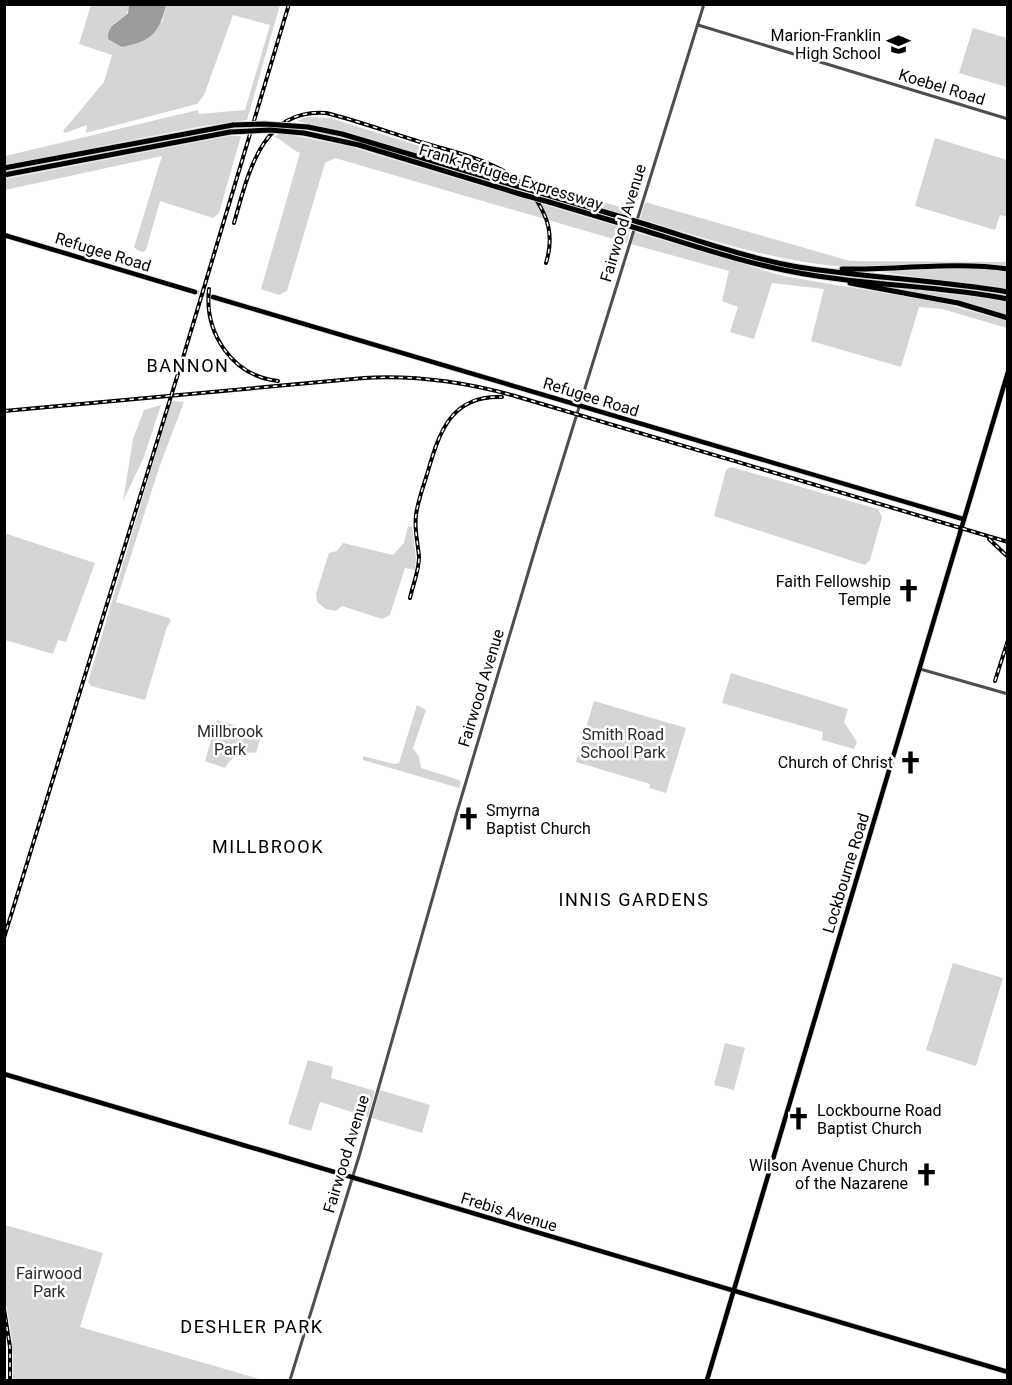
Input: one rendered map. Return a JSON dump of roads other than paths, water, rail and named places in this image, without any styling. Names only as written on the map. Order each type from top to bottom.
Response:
[{"type":"highway","name":"Frank-Refugee Expressway","points":[[4,168],[233,125],[265,124],[352,137],[544,194],[751,262],[1008,299]]},
{"type":"highway","name":"Frank-Refugee Expressway","points":[[4,175],[230,132],[306,130],[520,194],[624,221]]},
{"type":"highway","points":[[814,272],[981,266],[1008,269]]},
{"type":"highway","name":"Frank-Refugee Expressway","points":[[814,272],[965,285],[1008,292]]},
{"type":"highway","points":[[814,272],[958,303],[1008,318]]},
{"type":"main road","name":"Refugee Road","points":[[4,234],[195,292]]},
{"type":"main road","name":"Refugee Road","points":[[213,297],[963,519]]},
{"type":"main road","name":"Lockbourne Road","points":[[707,1380],[1008,372]]},
{"type":"main road","name":"Frebis Avenue","points":[[4,1074],[1008,1372]]},
{"type":"street","name":"Fairwood Avenue","points":[[290,1380],[352,1178],[462,793],[579,405],[704,4]]},
{"type":"street","name":"Koebel Road","points":[[698,25],[1008,119]]},
{"type":"street","points":[[919,668],[1008,694]]},
{"type":"tunnel","points":[[195,292],[213,297]]},
{"type":"railway","points":[[4,938],[185,351],[289,4]]},
{"type":"railway","points":[[234,223],[252,166],[272,133],[286,121],[304,114],[326,113],[470,157],[506,172],[534,197],[544,214],[550,238],[546,263]]},
{"type":"railway","points":[[209,289],[211,321],[224,350],[247,371],[278,381]]},
{"type":"railway","points":[[4,411],[364,378],[440,381],[515,396],[1008,542]]},
{"type":"railway","points":[[410,598],[419,562],[415,526],[417,509],[438,442],[451,418],[460,409],[471,402],[502,397]]},
{"type":"railway","points":[[989,539],[1008,557]]},
{"type":"railway","points":[[995,681],[1008,640]]},
{"type":"railway","points":[[4,1309],[10,1347],[10,1380]]},
{"type":"place","name":"Marion-Franklin High School","points":[[899,44]]},
{"type":"place","name":"Faith Fellowship Temple","points":[[909,590]]},
{"type":"place","name":"Church of Christ","points":[[911,762]]},
{"type":"place","name":"Smyrna Baptist Church","points":[[468,819]]},
{"type":"place","name":"Lockbourne Road Baptist Church","points":[[799,1119]]},
{"type":"place","name":"Wilson Avenue Church of the Nazarene","points":[[926,1174]]},
{"type":"district","name":"BANNON","points":[[188,365]]},
{"type":"district","name":"MILLBROOK","points":[[268,846]]},
{"type":"district","name":"INNIS GARDENS","points":[[634,899]]},
{"type":"district","name":"DESHLER PARK","points":[[252,1326]]},
{"type":"park label","name":"Millbrook Park","points":[[230,740]]},
{"type":"park label","name":"Smith Road School Park","points":[[623,743]]},
{"type":"park label","name":"Fairwood Park","points":[[49,1282]]}]
